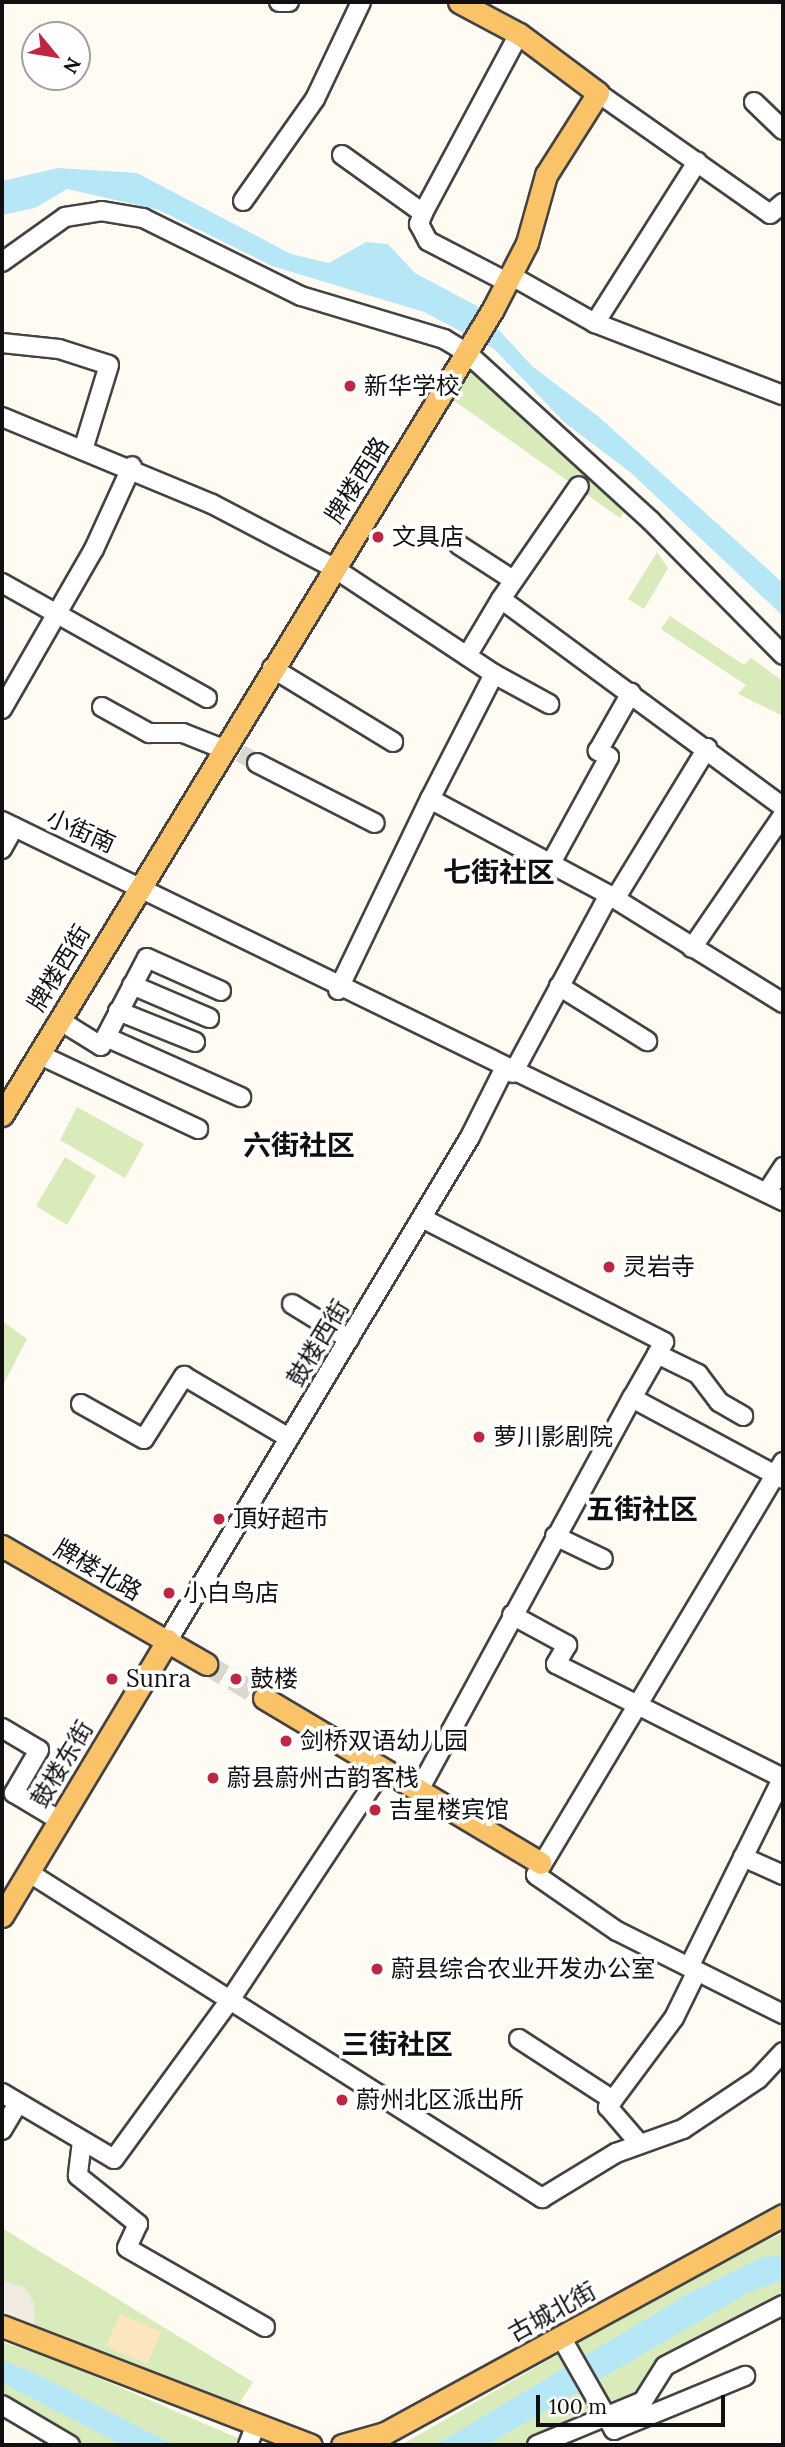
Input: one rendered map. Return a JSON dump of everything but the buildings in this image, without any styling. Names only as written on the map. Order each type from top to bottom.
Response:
[{"type":"main road","points":[[459,2],[519,34],[598,93]]},
{"type":"main road","name":"牌楼西路","points":[[140,884],[229,749],[272,668],[493,309],[527,243],[546,175],[598,93]]},
{"type":"main road","name":"牌楼西街","points":[[2,1115],[140,884]]},
{"type":"main road","name":"牌楼北路","points":[[2,1546],[206,1664]]},
{"type":"main road","name":"鼓楼东街","points":[[2,1916],[168,1640]]},
{"type":"main road","points":[[264,1698],[541,1863]]},
{"type":"main road","name":"古城北街","points":[[342,2445],[385,2433],[565,2344],[783,2215]]},
{"type":"main road","points":[[2,2326],[250,2439],[311,2445]]},
{"type":"street","points":[[279,2],[289,2]]},
{"type":"street","points":[[243,201],[316,99],[361,2]]},
{"type":"street","points":[[519,34],[423,213],[419,224],[428,241],[595,323],[783,395]]},
{"type":"street","points":[[598,93],[770,214],[783,204]]},
{"type":"street","points":[[754,102],[783,130]]},
{"type":"street","points":[[341,155],[423,213]]},
{"type":"street","points":[[595,323],[696,162]]},
{"type":"street","points":[[2,262],[65,218],[101,211],[143,218],[301,296],[401,323],[467,350],[651,521],[783,655]]},
{"type":"street","points":[[2,343],[59,349],[110,365],[84,447]]},
{"type":"street","points":[[2,417],[132,466],[334,568],[494,674],[549,704]]},
{"type":"street","points":[[2,709],[132,466]]},
{"type":"street","points":[[467,656],[500,598],[579,486]]},
{"type":"street","points":[[459,545],[513,580]]},
{"type":"street","points":[[2,583],[56,610],[207,698]]},
{"type":"street","points":[[500,598],[707,748],[783,807]]},
{"type":"street","points":[[272,668],[393,742]]},
{"type":"street","points":[[338,990],[494,674]]},
{"type":"street","points":[[551,863],[609,757],[598,751],[631,693]]},
{"type":"street","points":[[102,707],[149,733],[183,733],[229,749]]},
{"type":"street","name":"鼓楼西街","points":[[168,1640],[612,897],[707,748]]},
{"type":"street","points":[[257,763],[375,823]]},
{"type":"street","points":[[430,799],[612,897],[783,1003]]},
{"type":"street","points":[[692,948],[783,816]]},
{"type":"street","points":[[2,849],[8,824]]},
{"type":"street","name":"小街南","points":[[8,824],[140,884],[338,990],[783,1201]]},
{"type":"street","points":[[59,1020],[101,1046],[147,958],[221,991]]},
{"type":"street","points":[[132,985],[209,1018]]},
{"type":"street","points":[[559,986],[647,1041]]},
{"type":"street","points":[[118,1011],[195,1042]]},
{"type":"street","points":[[106,1037],[241,1097]]},
{"type":"street","points":[[38,1054],[198,1129]]},
{"type":"street","points":[[767,1192],[783,1167]]},
{"type":"street","points":[[419,1790],[555,1536],[664,1342],[422,1218]]},
{"type":"street","points":[[292,1304],[349,1339]]},
{"type":"street","points":[[657,1354],[698,1374],[719,1402],[743,1416]]},
{"type":"street","points":[[81,1404],[144,1439],[184,1376],[289,1438]]},
{"type":"street","points":[[632,1398],[781,1472],[637,1704],[536,1875],[548,1888],[693,1969],[783,2014]]},
{"type":"street","points":[[555,1536],[603,1559]]},
{"type":"street","points":[[512,1615],[567,1645],[556,1664],[783,1777],[743,1857],[674,2018],[608,2107],[639,2143]]},
{"type":"street","points":[[2,1728],[39,1750],[14,1793],[60,1820]]},
{"type":"street","points":[[2,2093],[114,2160],[230,2000],[383,1769]]},
{"type":"street","points":[[743,1857],[783,1875]]},
{"type":"street","points":[[28,1872],[542,2198],[639,2143],[683,2129],[758,2079],[783,2052]]},
{"type":"street","points":[[519,2039],[613,2100]]},
{"type":"street","points":[[2,2130],[18,2103]]},
{"type":"street","points":[[82,2141],[78,2176],[138,2224],[127,2248],[265,2327]]},
{"type":"street","points":[[609,2425],[643,2401],[665,2366],[783,2305]]},
{"type":"street","points":[[565,2344],[609,2425]]},
{"type":"street","points":[[537,2445],[609,2425],[745,2376]]},
{"type":"street","points":[[2,2404],[70,2445]]},
{"type":"green space","points":[[472,367],[624,512],[620,518],[453,400]]},
{"type":"green space","points":[[657,552],[668,568],[644,609],[628,599]]},
{"type":"green space","points":[[670,616],[744,665],[751,658],[783,681],[783,716],[738,694],[746,685],[661,629]]},
{"type":"green space","points":[[77,1107],[144,1144],[125,1178],[60,1140]]},
{"type":"green space","points":[[65,1157],[96,1176],[67,1225],[36,1206]]},
{"type":"green space","points":[[2,1321],[27,1339],[2,1387]]},
{"type":"green space","points":[[2,2228],[253,2382],[235,2410],[2,2316]]},
{"type":"green space","points":[[783,2233],[783,2298],[639,2393],[528,2445],[401,2445],[710,2267]]},
{"type":"green space","points":[[2,2342],[52,2358],[254,2445],[81,2445],[2,2398]]},
{"type":"sand","points":[[120,2314],[161,2332],[147,2364],[106,2346]]},
{"type":"shaded area","points":[[2,2280],[24,2287],[34,2302],[35,2328],[2,2316]]},
{"type":"water","points":[[58,168],[137,173],[291,254],[329,263],[366,242],[388,244],[415,273],[477,306],[532,366],[599,417],[783,583],[783,616],[631,473],[564,422],[494,349],[424,312],[272,266],[159,210],[67,189],[35,208],[2,215],[2,181]]},
{"type":"water","points":[[783,2255],[783,2280],[748,2293],[487,2445],[435,2445],[690,2293],[760,2258]]},
{"type":"water","points":[[2,2360],[37,2374],[174,2445],[122,2445],[2,2383]]},
{"type":"tunnel","points":[[240,753],[257,763]]},
{"type":"tunnel","points":[[206,1664],[264,1698]]},
{"type":"place","name":"新华学校","points":[[350,386]]},
{"type":"place","name":"文具店","points":[[378,537]]},
{"type":"place","name":"灵岩寺","points":[[609,1267]]},
{"type":"place","name":"萝川影剧院","points":[[479,1437]]},
{"type":"place","name":"頂好超市","points":[[219,1519]]},
{"type":"place","name":"小白鸟店","points":[[169,1593]]},
{"type":"place","name":"Sunra","points":[[112,1679]]},
{"type":"place","name":"鼓楼","points":[[236,1679]]},
{"type":"place","name":"剑桥双语幼儿园","points":[[286,1741]]},
{"type":"place","name":"蔚县蔚州古韵客栈","points":[[213,1778]]},
{"type":"place","name":"吉星楼宾馆","points":[[375,1810]]},
{"type":"place","name":"蔚县综合农业开发办公室","points":[[377,1969]]},
{"type":"place","name":"蔚州北区派出所","points":[[342,2100]]},
{"type":"district","name":"七街社区","points":[[499,872]]},
{"type":"district","name":"六街社区","points":[[299,1145]]},
{"type":"district","name":"五街社区","points":[[642,1509]]},
{"type":"district","name":"三街社区","points":[[397,2044]]}]
